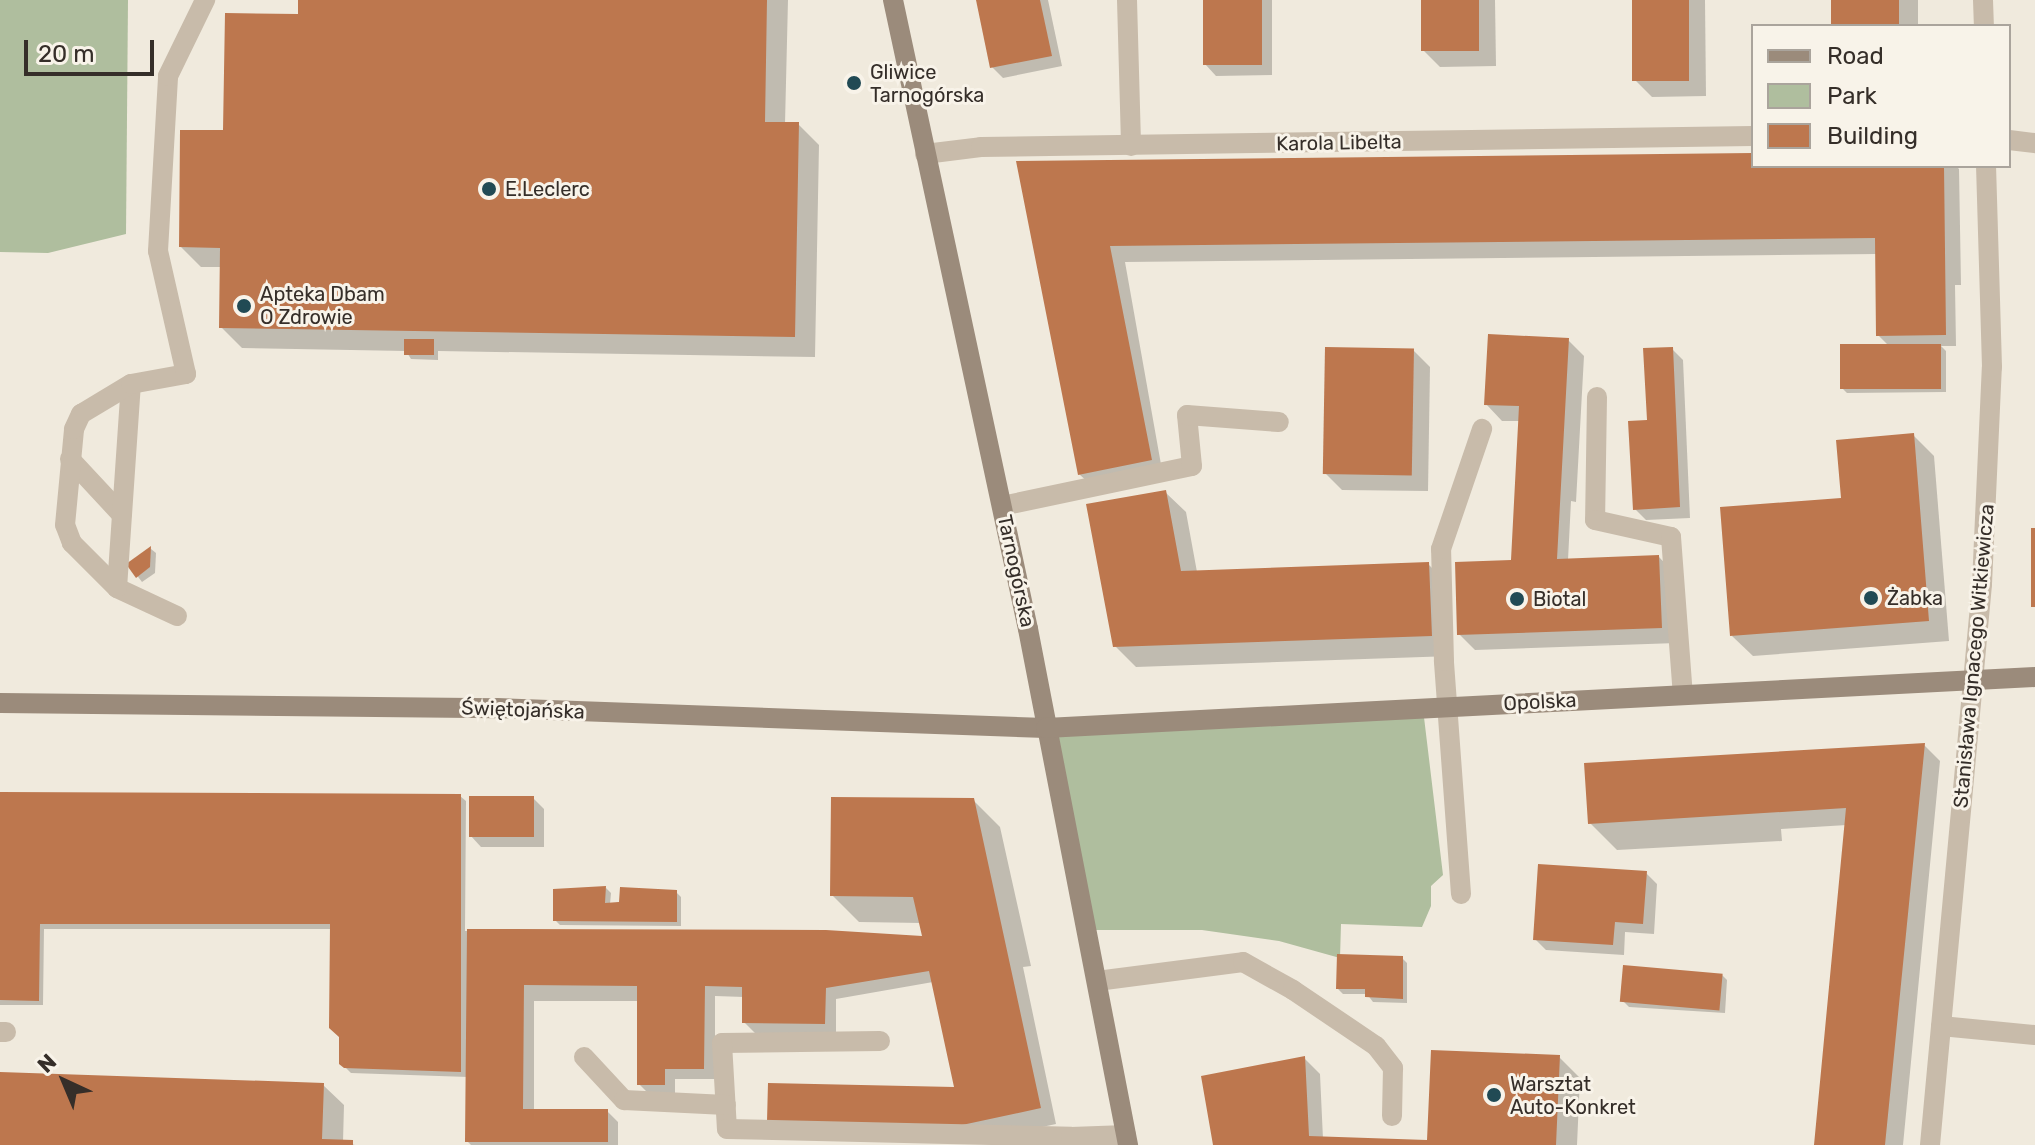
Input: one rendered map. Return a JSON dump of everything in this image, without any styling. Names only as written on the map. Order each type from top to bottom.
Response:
[{"type":"street","points":[[177,616],[117,588],[72,543],[65,525],[74,429],[81,414],[131,384],[186,374],[158,251],[168,76],[205,0]]},
{"type":"street","name":"Tarnogórska","points":[[893,0],[1002,506],[1127,1140]]},
{"type":"street","points":[[1127,0],[1131,146]]},
{"type":"street","points":[[1983,0],[1984,24]]},
{"type":"street","name":"Karola Libelta","points":[[925,154],[981,147],[1751,136]]},
{"type":"street","points":[[2011,140],[2035,143]]},
{"type":"street","name":"Stanisława Ignacego Witkiewicza","points":[[1930,1145],[1973,681],[1991,422],[1986,168]]},
{"type":"street","points":[[117,588],[131,384]]},
{"type":"street","points":[[1597,397],[1595,520],[1671,537],[1683,695]]},
{"type":"street","points":[[1002,506],[1192,466],[1187,415],[1279,422]]},
{"type":"street","points":[[1461,894],[1447,707],[1441,549],[1482,429]]},
{"type":"street","points":[[70,459],[122,515]]},
{"type":"street","name":"Opolska","points":[[1046,728],[2035,677]]},
{"type":"street","name":"Świętojańska","points":[[0,703],[497,708],[1046,728]]},
{"type":"street","points":[[1097,981],[1243,962],[1293,990],[1376,1046],[1393,1068],[1392,1116]]},
{"type":"street","points":[[1941,1026],[2035,1035]]},
{"type":"street","points":[[880,1041],[722,1043],[727,1129],[1127,1140]]},
{"type":"street","points":[[584,1057],[624,1100],[726,1105]]},
{"type":"green space","points":[[0,0],[128,0],[126,234],[48,253],[0,252]]},
{"type":"green space","points":[[1423,709],[1443,875],[1431,886],[1431,906],[1422,927],[1341,924],[1340,958],[1279,941],[1202,930],[1085,930],[1046,728]]},
{"type":"building","name":"E.Leclerc","points":[[298,0],[767,0],[765,122],[799,122],[795,337],[219,328],[220,248],[179,247],[180,130],[223,130],[225,13],[298,14]]},
{"type":"building","points":[[976,0],[1040,0],[1052,56],[990,68]]},
{"type":"building","points":[[1203,0],[1262,0],[1262,65],[1203,65]]},
{"type":"building","points":[[1421,0],[1479,0],[1479,51],[1421,51]]},
{"type":"building","points":[[1632,0],[1689,0],[1689,81],[1632,81]]},
{"type":"building","points":[[1831,0],[1899,0],[1899,24],[1831,24]]},
{"type":"building","points":[[1751,153],[1751,168],[1944,168],[1946,335],[1876,336],[1875,238],[1110,246],[1152,460],[1078,475],[1016,161]]},
{"type":"building","points":[[1488,334],[1569,338],[1557,559],[1659,555],[1662,628],[1457,635],[1455,562],[1511,560],[1519,406],[1484,405]]},
{"type":"building","points":[[404,339],[434,339],[434,355],[404,355]]},
{"type":"building","points":[[1840,344],[1941,344],[1941,389],[1840,389]]},
{"type":"building","points":[[1325,347],[1414,349],[1412,476],[1323,474]]},
{"type":"building","points":[[1673,347],[1680,507],[1633,510],[1628,421],[1647,420],[1643,348]]},
{"type":"building","points":[[1914,433],[1929,621],[1730,636],[1720,507],[1841,498],[1836,440]]},
{"type":"building","points":[[1166,490],[1181,571],[1429,562],[1432,636],[1113,647],[1086,504]]},
{"type":"building","points":[[2031,528],[2035,528],[2035,607],[2031,607]]},
{"type":"building","points":[[151,546],[150,567],[136,578],[126,564]]},
{"type":"building","points":[[1925,743],[1885,1145],[1814,1145],[1846,808],[1588,824],[1584,763]]},
{"type":"building","points":[[0,792],[461,794],[461,1072],[344,1068],[339,1064],[339,1037],[329,1028],[330,924],[40,924],[39,1001],[0,1000]]},
{"type":"building","points":[[469,796],[534,796],[534,837],[469,837]]},
{"type":"building","points":[[831,797],[974,798],[1041,1108],[962,1125],[767,1121],[768,1083],[954,1087],[929,971],[826,988],[825,1024],[742,1023],[742,987],[705,986],[704,1069],[665,1069],[665,1085],[637,1085],[637,986],[524,985],[523,1109],[608,1109],[608,1142],[465,1142],[467,929],[826,930],[922,936],[913,897],[830,896]]},
{"type":"building","points":[[1538,864],[1647,871],[1643,924],[1615,922],[1613,945],[1533,940]]},
{"type":"building","points":[[606,886],[605,903],[619,902],[620,887],[677,890],[677,922],[553,921],[553,889]]},
{"type":"building","points":[[1337,954],[1403,956],[1403,999],[1365,997],[1365,989],[1336,989]]},
{"type":"building","points":[[1623,965],[1723,974],[1719,1011],[1620,1002]]},
{"type":"building","name":"Warsztat Auto-Konkret","points":[[1431,1050],[1560,1055],[1556,1145],[1213,1145],[1201,1076],[1305,1056],[1309,1136],[1427,1140]]},
{"type":"building","points":[[0,1072],[324,1083],[322,1139],[353,1140],[353,1145],[0,1145]]},
{"type":"place","name":"Gliwice Tarnogórska","points":[[854,83]]},
{"type":"place","name":"E.Leclerc","points":[[489,189]]},
{"type":"place","name":"Apteka Dbam O Zdrowie","points":[[244,306]]},
{"type":"place","name":"Żabka","points":[[1871,598]]},
{"type":"place","name":"Biotal","points":[[1517,599]]},
{"type":"place","name":"Warsztat Auto-Konkret","points":[[1494,1095]]}]
